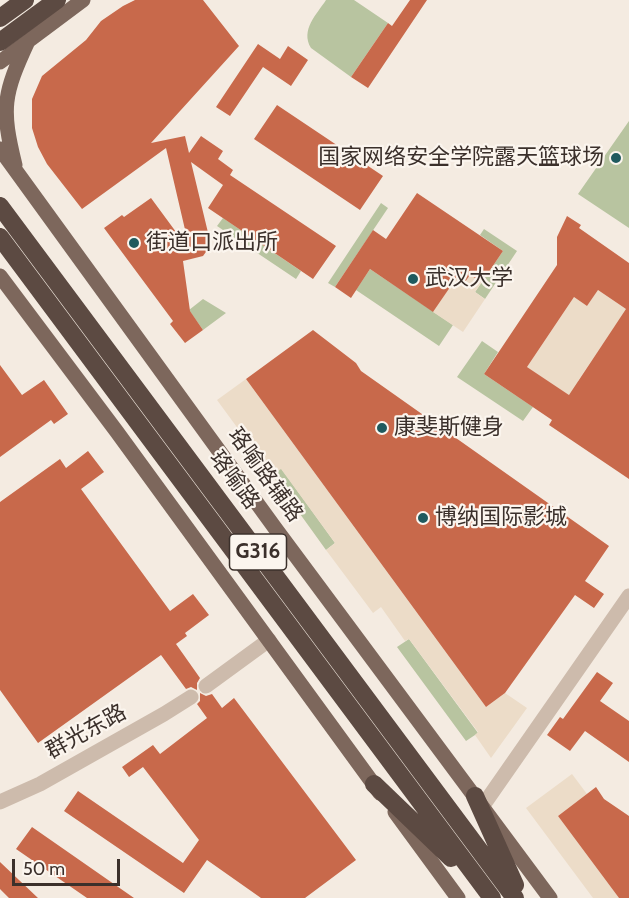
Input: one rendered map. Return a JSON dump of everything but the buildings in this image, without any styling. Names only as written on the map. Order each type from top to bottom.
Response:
[{"type":"highway","points":[[0,18],[25,0]]},
{"type":"highway","points":[[0,42],[57,0]]},
{"type":"highway","name":"珞喻路","points":[[0,206],[515,898]]},
{"type":"highway","name":"珞喻路","points":[[0,237],[490,896]]},
{"type":"highway","points":[[374,784],[490,896]]},
{"type":"highway","points":[[478,801],[521,898]]},
{"type":"main road","points":[[0,10],[14,0]]},
{"type":"main road","points":[[0,62],[83,0]]},
{"type":"main road","points":[[17,171],[7,132],[6,107],[9,84],[28,41]]},
{"type":"main road","name":"珞喻路辅路","points":[[2,153],[282,537],[550,898]]},
{"type":"main road","points":[[0,276],[458,898]]},
{"type":"street","points":[[478,801],[629,596]]},
{"type":"street","points":[[206,686],[269,640]]},
{"type":"street","name":"群光东路","points":[[0,802],[40,784],[191,697]]},
{"type":"green space","points":[[326,0],[354,0],[388,23],[351,77],[311,48],[308,41],[307,35],[311,22]]},
{"type":"green space","name":"国家网络安全学院露天篮球场","points":[[629,121],[629,228],[578,194]]},
{"type":"green space","points":[[381,203],[388,208],[335,287],[328,283]]},
{"type":"green space","points":[[223,218],[301,271],[296,279],[217,226]]},
{"type":"green space","points":[[484,229],[517,251],[485,299],[475,292],[503,251],[480,235]]},
{"type":"green space","points":[[370,269],[453,325],[439,346],[356,290]]},
{"type":"green space","points":[[203,299],[226,313],[203,330],[189,310]]},
{"type":"green space","points":[[482,341],[498,352],[484,374],[533,407],[523,421],[457,377]]},
{"type":"green space","points":[[281,468],[335,543],[326,550],[272,475]]},
{"type":"green space","points":[[409,639],[478,733],[466,741],[397,647]]},
{"type":"shaded area","points":[[470,275],[482,282],[475,292],[485,299],[463,332],[433,312],[456,277],[465,282]]},
{"type":"shaded area","points":[[598,290],[629,311],[615,326],[578,381],[629,416],[569,395],[527,367],[574,297],[587,306]]},
{"type":"shaded area","points":[[246,379],[486,707],[505,693],[527,708],[491,758],[475,735],[478,732],[409,639],[405,641],[381,607],[373,613],[326,550],[335,543],[281,469],[272,475],[217,400]]},
{"type":"shaded area","points":[[572,774],[587,794],[558,816],[619,898],[593,898],[526,808]]},
{"type":"place","name":"国家网络安全学院露天篮球场","points":[[616,158]]},
{"type":"place","name":"街道口派出所","points":[[134,243]]},
{"type":"place","name":"武汉大学","points":[[413,279]]},
{"type":"place","name":"康斐斯健身","points":[[382,428]]},
{"type":"place","name":"博纳国际影城","points":[[423,518]]}]
